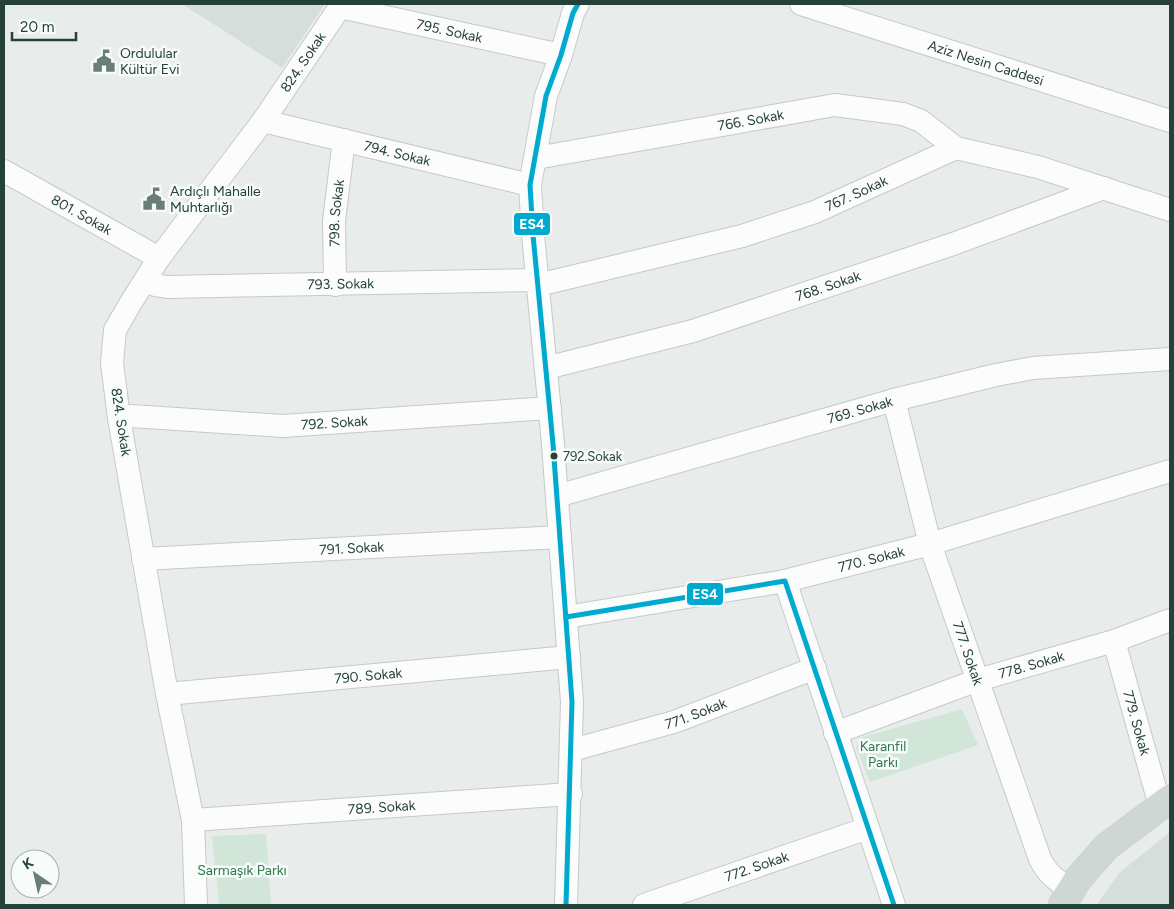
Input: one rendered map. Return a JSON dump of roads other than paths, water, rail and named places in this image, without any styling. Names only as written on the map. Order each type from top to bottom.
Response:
[{"type":"main road","points":[[1066,898],[1078,879],[1106,847],[1165,802]]},
{"type":"street","points":[[566,905],[571,794],[572,702],[550,408],[530,185],[546,96],[573,13],[578,4]]},
{"type":"street","name":"Aziz Nesin Caddesi","points":[[801,4],[1170,121]]},
{"type":"street","name":"795. Sokak","points":[[341,5],[560,55]]},
{"type":"street","name":"824. Sokak","points":[[196,905],[193,820],[167,694],[119,418],[112,363],[115,330],[159,258],[264,121],[341,5]]},
{"type":"street","name":"766. Sokak","points":[[536,158],[835,106],[902,114],[921,121],[956,148]]},
{"type":"street","name":"794. Sokak","points":[[264,121],[530,185]]},
{"type":"street","name":"798. Sokak","points":[[335,285],[334,221],[344,140]]},
{"type":"street","points":[[956,148],[1038,167],[1170,210]]},
{"type":"street","name":"767. Sokak","points":[[538,283],[742,236],[815,212],[956,148]]},
{"type":"street","name":"801. Sokak","points":[[4,171],[159,258]]},
{"type":"street","name":"768. Sokak","points":[[546,368],[693,331],[952,244],[1104,188]]},
{"type":"street","name":"793. Sokak","points":[[146,280],[156,286],[167,287],[538,283]]},
{"type":"street","name":"769. Sokak","points":[[557,496],[894,400],[996,375],[1033,368],[1170,359]]},
{"type":"street","name":"777. Sokak","points":[[894,400],[930,544],[1040,859],[1047,872],[1056,880],[1066,898]]},
{"type":"street","name":"792. Sokak","points":[[119,418],[131,416],[283,426],[550,408]]},
{"type":"street","name":"770. Sokak","points":[[566,617],[785,581],[930,544],[1170,471]]},
{"type":"street","name":"791. Sokak","points":[[143,559],[560,537]]},
{"type":"street","points":[[785,581],[894,905]]},
{"type":"street","name":"778. Sokak","points":[[835,733],[978,680],[1114,641],[1170,620]]},
{"type":"street","name":"779. Sokak","points":[[1114,641],[1165,802]]},
{"type":"street","name":"790. Sokak","points":[[167,694],[569,657]]},
{"type":"street","name":"771. Sokak","points":[[572,750],[674,722],[815,668]]},
{"type":"street","name":"789. Sokak","points":[[193,820],[571,794]]},
{"type":"street","name":"772. Sokak","points":[[644,905],[868,828]]},
{"type":"place","name":"Ordulular Kültür Evi","points":[[104,61]]},
{"type":"place","name":"Ardıçlı Mahalle Muhtarlığı","points":[[154,199]]},
{"type":"place","name":"792.Sokak","points":[[554,456]]},
{"type":"park label","name":"Karanfil Parkı","points":[[883,754]]},
{"type":"park label","name":"Sarmaşık Parkı","points":[[242,870]]}]
